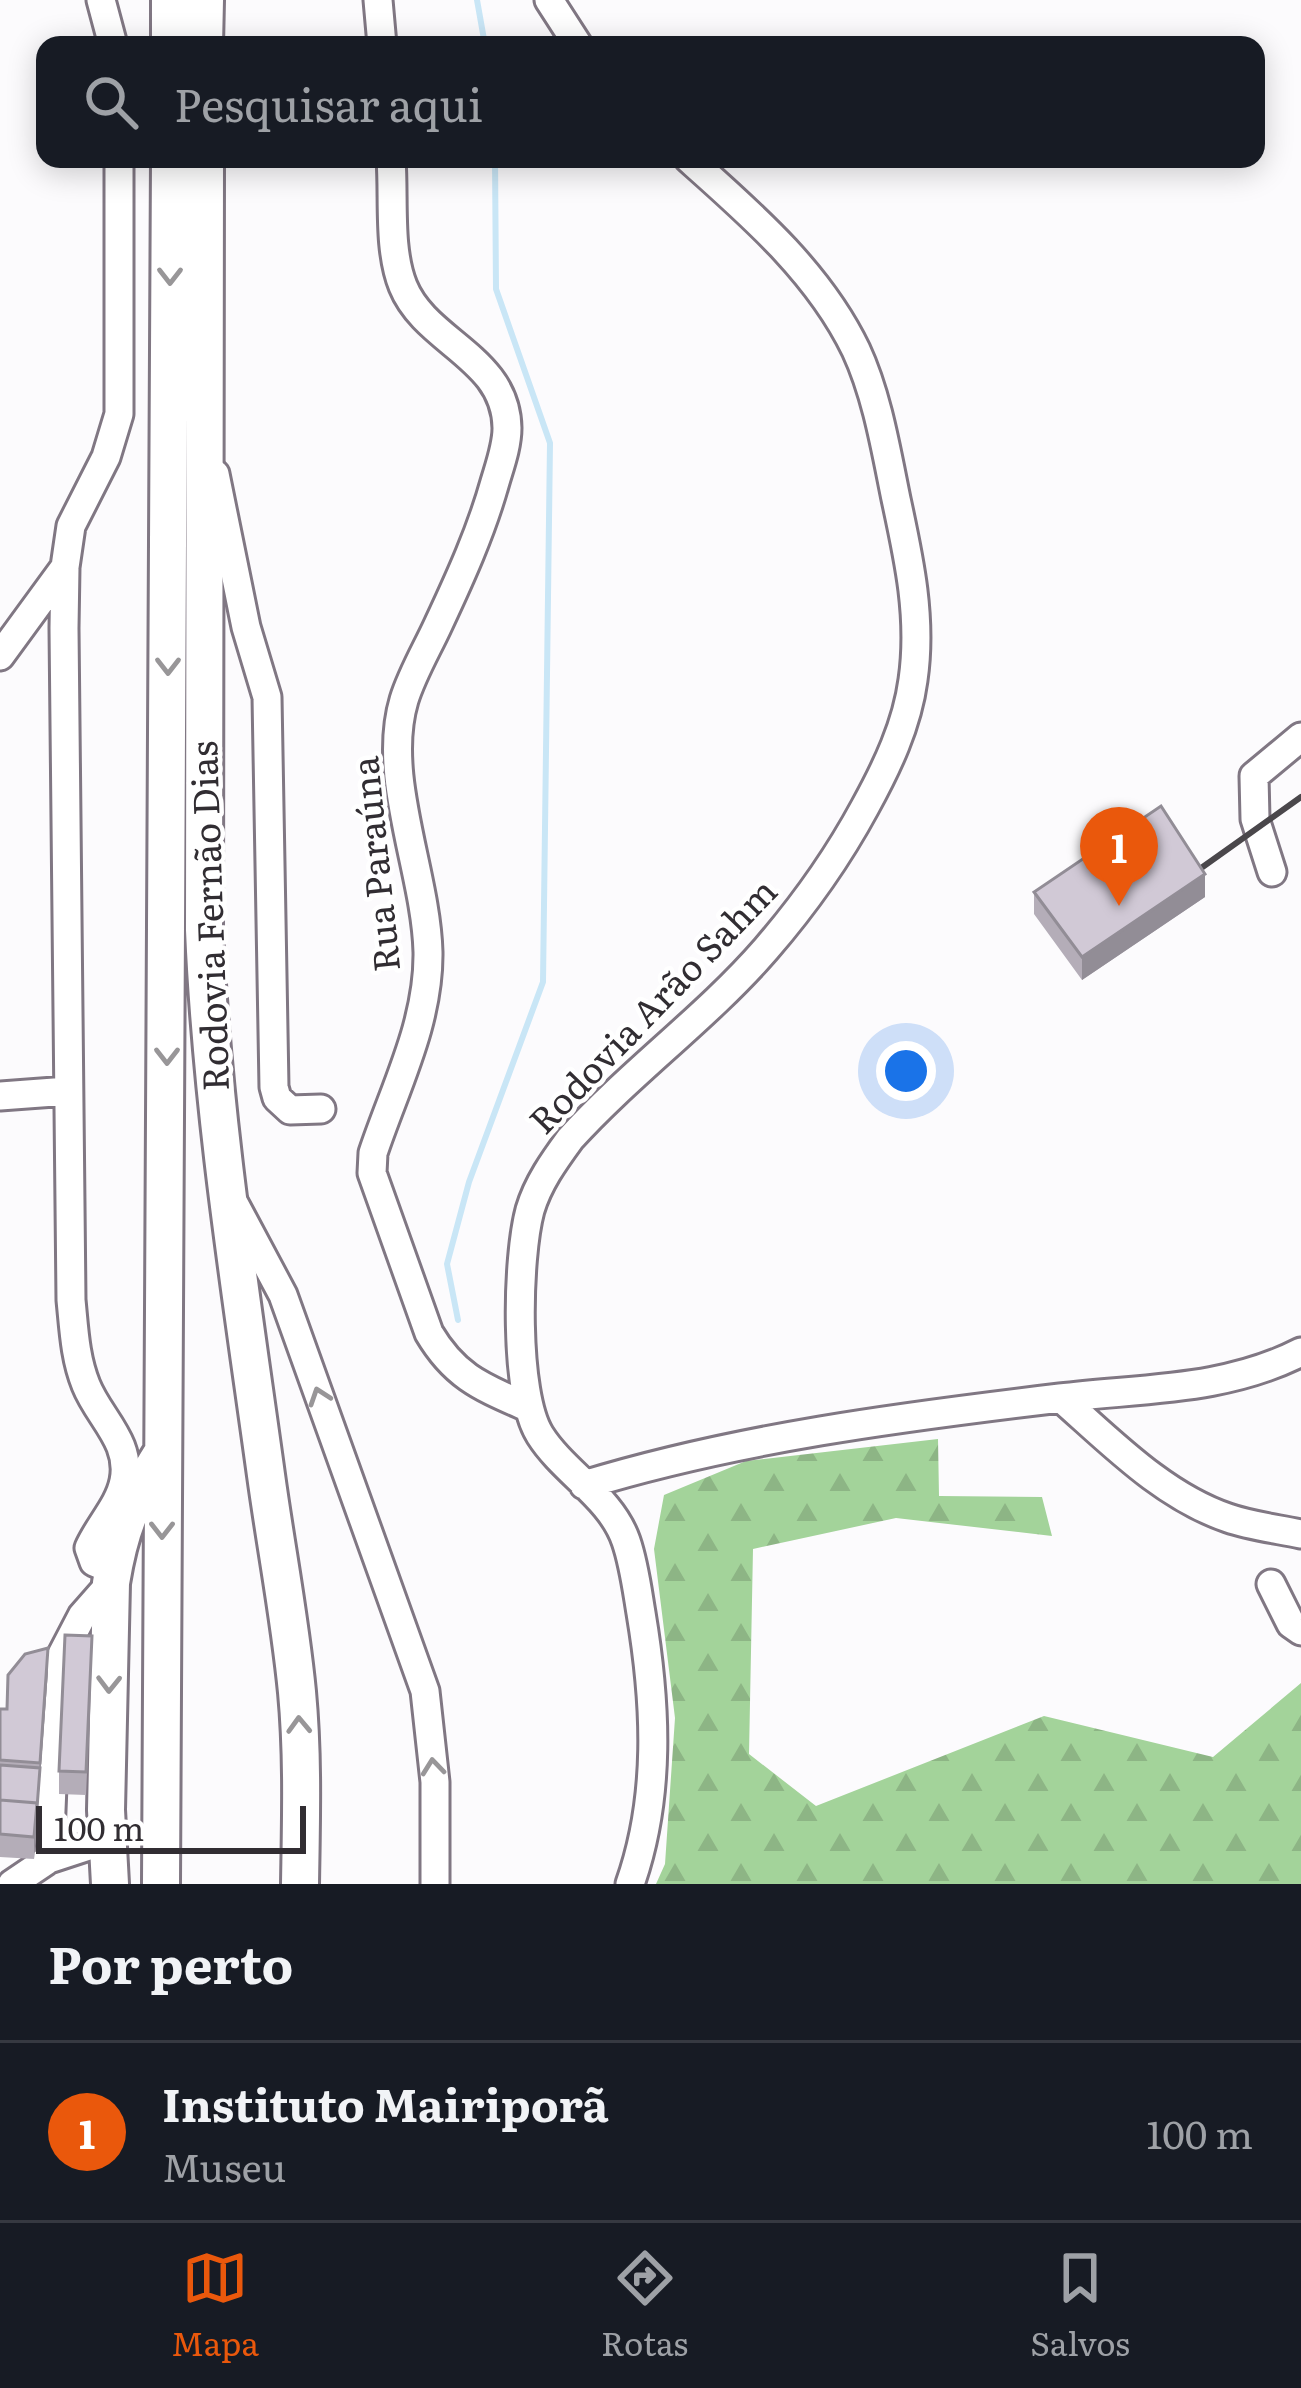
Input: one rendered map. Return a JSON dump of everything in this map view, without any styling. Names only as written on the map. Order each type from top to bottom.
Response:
[{"type":"highway","points":[[170,0],[170,36]]},
{"type":"highway","points":[[204,36],[205,0]]},
{"type":"highway","name":"Rodovia Fernão Dias","points":[[161,1884],[170,168]]},
{"type":"highway","name":"Rodovia Fernão Dias","points":[[205,168],[204,930],[214,1106],[298,1696],[300,1884]]},
{"type":"highway","points":[[110,1884],[112,1577],[131,1502],[163,1454]]},
{"type":"street","points":[[101,0],[111,36]]},
{"type":"street","points":[[378,0],[381,36]]},
{"type":"street","points":[[549,0],[572,36]]},
{"type":"street","points":[[49,1859],[57,1664],[65,1641],[112,1577],[94,1562],[89,1548],[125,1477],[120,1438],[87,1388],[75,1347],[68,1091],[65,567],[77,508],[106,457],[118,414],[119,168]]},
{"type":"street","name":"Rua Paraúna","points":[[392,168],[402,285],[413,304],[490,376],[507,426],[487,512],[404,698],[398,727],[401,781],[428,955],[418,1027],[373,1153],[372,1173],[429,1333],[443,1357],[464,1377],[527,1407]]},
{"type":"street","name":"Rodovia Arão Sahm","points":[[630,1884],[652,1784],[652,1678],[626,1538],[612,1514],[553,1454],[527,1407],[524,1240],[544,1175],[570,1138],[766,949],[833,862],[884,773],[902,729],[913,681],[916,637],[914,585],[877,418],[857,353],[832,306],[799,264],[698,168]]},
{"type":"street","points":[[207,430],[246,627],[267,697],[274,1087],[277,1098],[290,1110],[321,1109]]},
{"type":"street","points":[[0,656],[65,567]]},
{"type":"street","points":[[1272,872],[1255,818],[1253,776],[1301,737]]},
{"type":"street","points":[[0,1096],[68,1091]]},
{"type":"street","points":[[227,1190],[283,1295],[425,1691],[435,1782],[435,1884]]},
{"type":"street","points":[[584,1484],[717,1450],[1061,1398],[1241,1378],[1301,1352]]},
{"type":"street","points":[[1061,1398],[1130,1460],[1176,1492],[1227,1518],[1301,1534]]},
{"type":"street","points":[[1270,1584],[1291,1624],[1301,1631]]},
{"type":"street","points":[[13,1884],[49,1859],[107,1840]]},
{"type":"green space","points":[[938,1439],[939,1496],[1042,1497],[1052,1536],[896,1518],[753,1549],[749,1754],[816,1806],[1044,1716],[1213,1757],[1301,1683],[1301,1884],[656,1884],[665,1864],[675,1718],[654,1549],[664,1495],[746,1461]]},
{"type":"building","points":[[1161,806],[1205,874],[1082,957],[1034,892]]},
{"type":"building","points":[[65,1635],[92,1636],[86,1772],[59,1771]]},
{"type":"building","points":[[48,1648],[40,1763],[0,1760],[0,1709],[7,1709],[8,1675],[25,1654]]},
{"type":"building","points":[[0,1765],[40,1768],[37,1808],[37,1803],[0,1800]]},
{"type":"building","points":[[0,1800],[37,1803],[34,1837],[0,1834]]},
{"type":"waterway","points":[[477,0],[483,36]]},
{"type":"waterway","points":[[458,1320],[447,1264],[469,1182],[543,982],[550,443],[496,289],[495,168]]},
{"type":"railway","points":[[1197,871],[1301,797]]},
{"type":"place","name":"Instituto Mairiporã","points":[[1119,906]]}]
